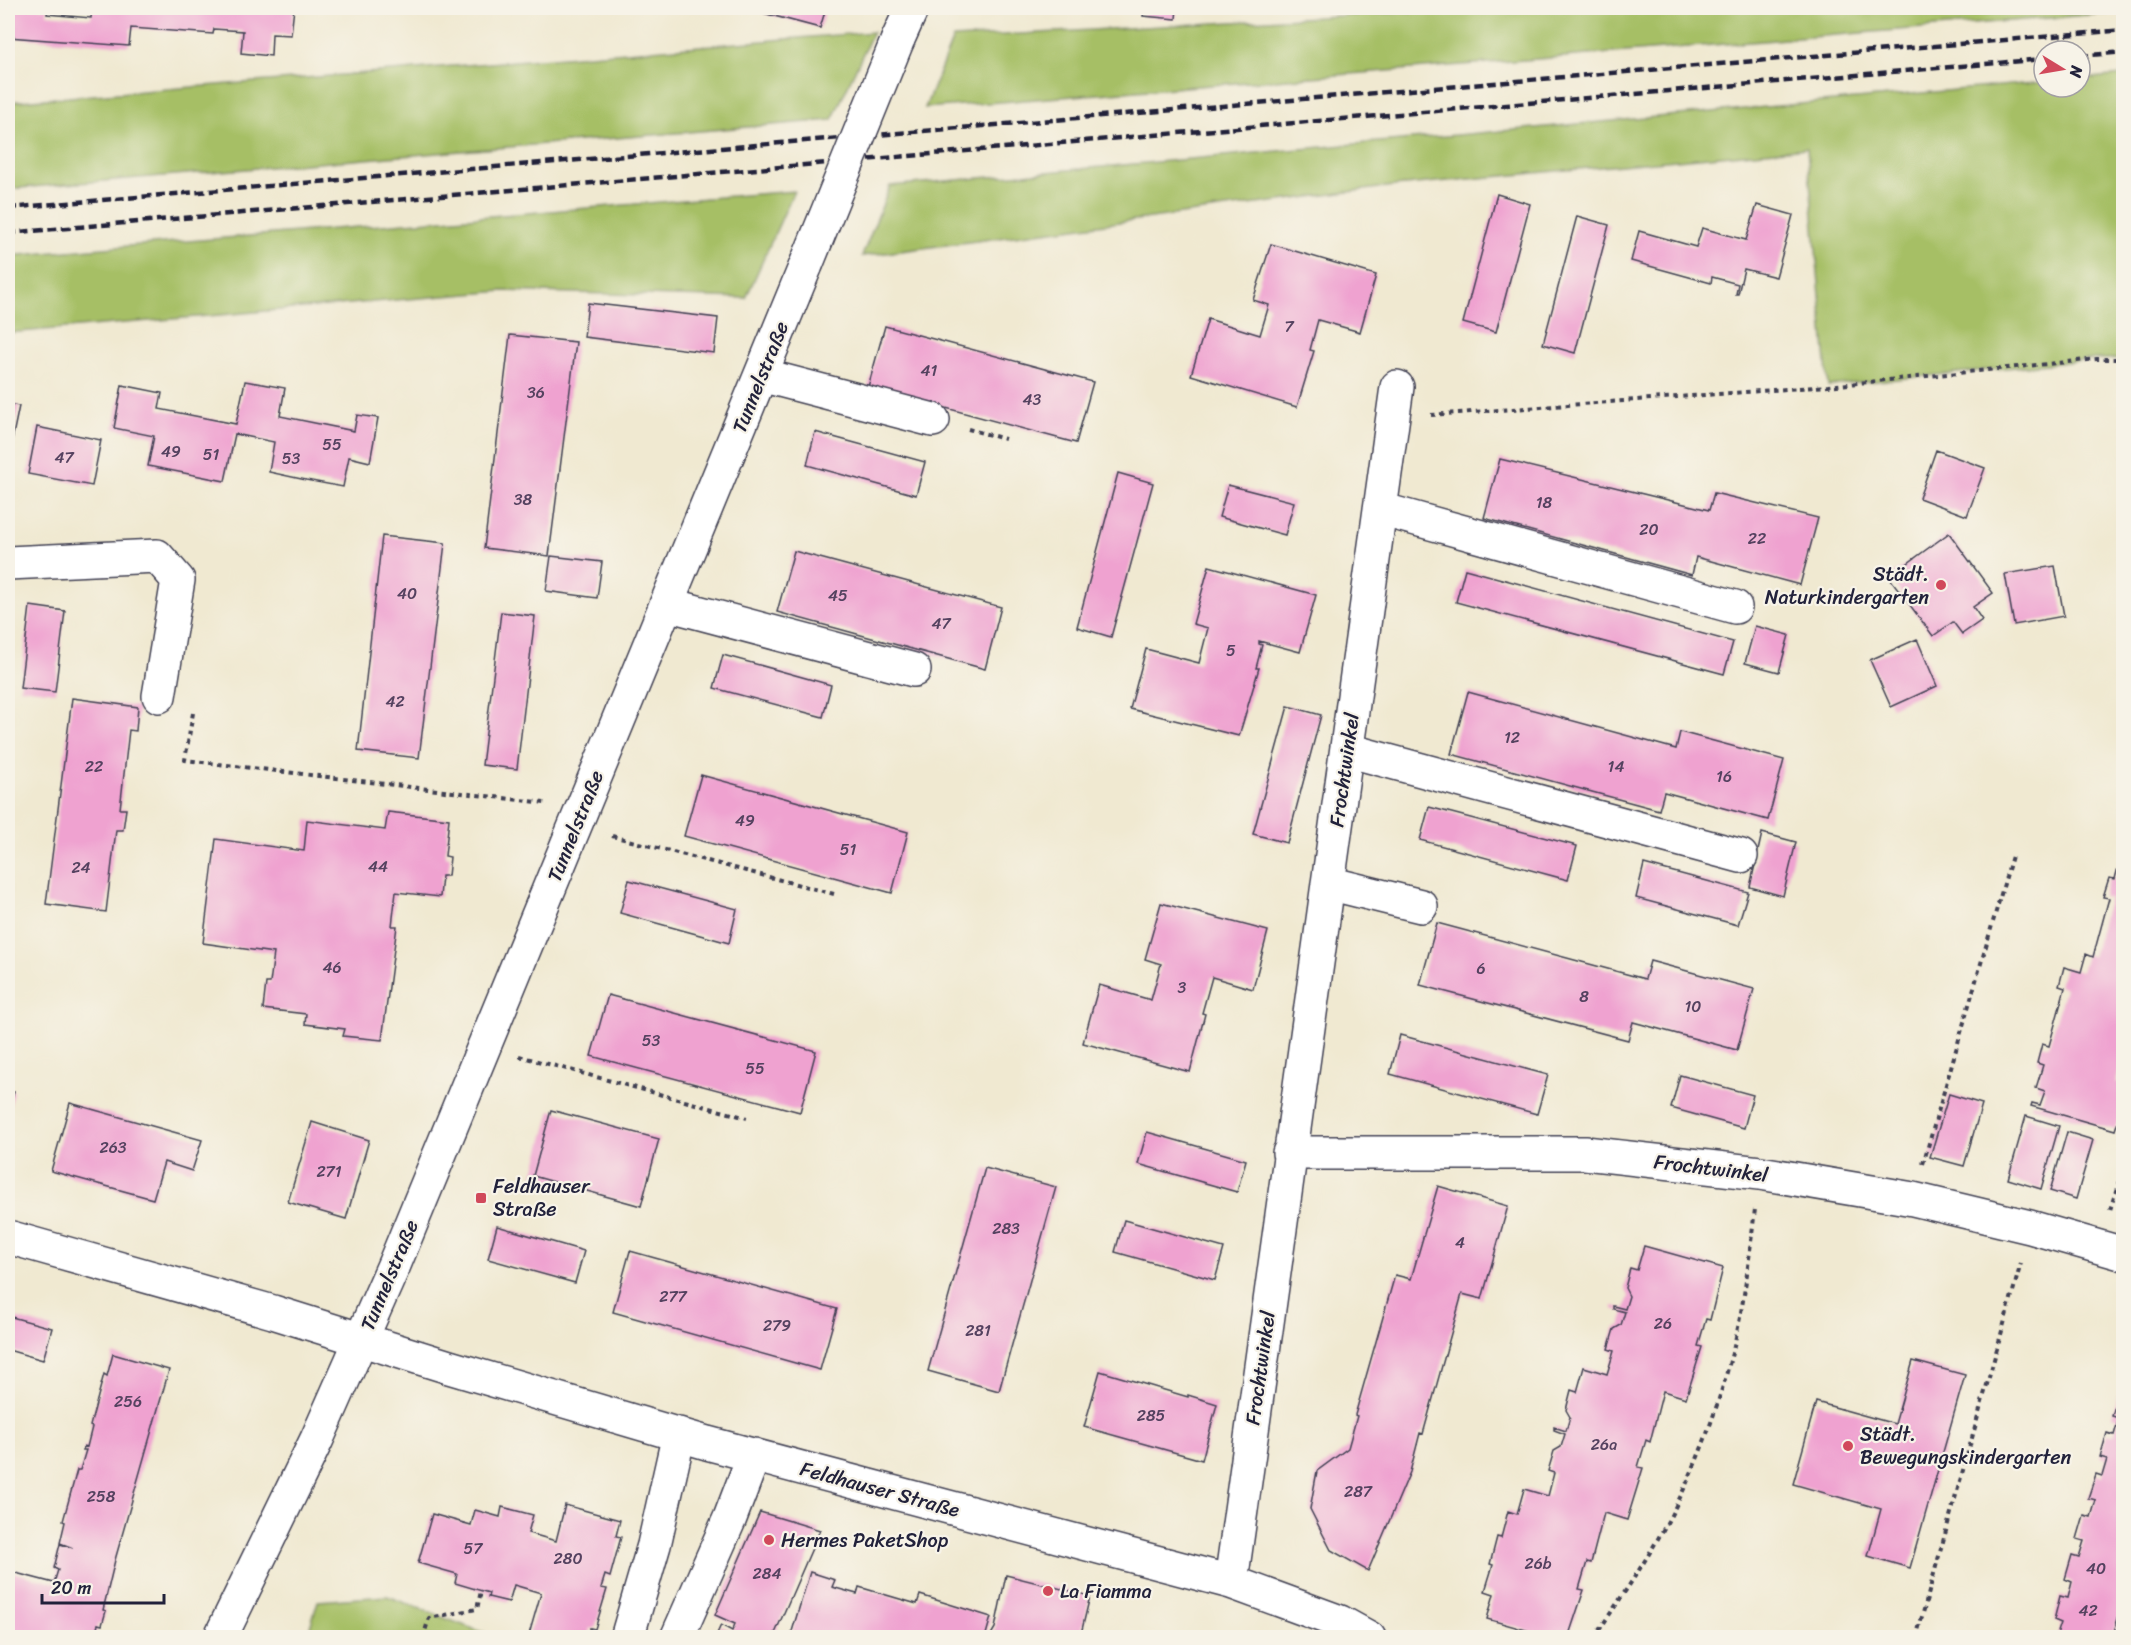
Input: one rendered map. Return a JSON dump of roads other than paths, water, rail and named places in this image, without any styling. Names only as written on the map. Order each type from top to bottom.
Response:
[{"type":"street","name":"Tunnelstraße","points":[[220,1638],[317,1439],[394,1265],[912,8]]},
{"type":"street","points":[[761,375],[933,420]]},
{"type":"street","name":"Frochtwinkel","points":[[1231,1582],[1289,1153],[1396,402]]},
{"type":"street","points":[[1380,509],[1735,607]]},
{"type":"street","points":[[8,563],[157,556],[178,580],[159,696]]},
{"type":"street","points":[[667,604],[914,670]]},
{"type":"street","points":[[1347,750],[1741,856]]},
{"type":"street","points":[[1328,883],[1421,906]]},
{"type":"street","name":"Frochtwinkel","points":[[1289,1153],[1586,1153],[1760,1173],[1913,1199],[2030,1227],[2111,1251]]},
{"type":"street","name":"Feldhauser Straße","points":[[8,1237],[679,1434],[1231,1582],[1340,1622],[1369,1638]]},
{"type":"street","points":[[627,1638],[654,1545],[679,1434]]},
{"type":"street","points":[[677,1638],[730,1518],[754,1455]]},
{"type":"railway","points":[[8,208],[2124,30]]},
{"type":"railway","points":[[2092,55],[2124,52]]},
{"type":"railway","points":[[8,233],[2032,60]]},
{"type":"place","name":"Städt. Naturkindergarten","points":[[1941,585]]},
{"type":"place","name":"Feldhauser Straße","points":[[481,1198]]},
{"type":"place","name":"Städt. Bewegungskindergarten","points":[[1848,1446]]},
{"type":"place","name":"Hermes PaketShop","points":[[769,1540]]},
{"type":"place","name":"La Fiamma","points":[[1048,1591]]}]
